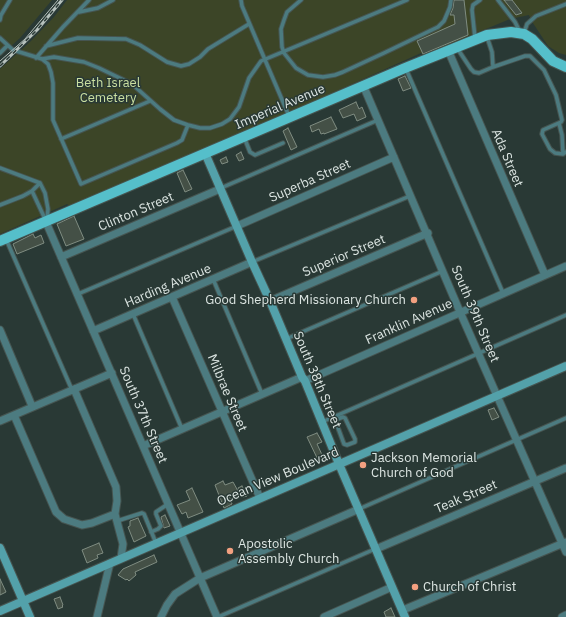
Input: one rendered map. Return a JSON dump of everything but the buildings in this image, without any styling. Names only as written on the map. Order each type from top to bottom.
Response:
[{"type":"main road","name":"Imperial Avenue","points":[[3,239],[452,48],[487,35],[511,32],[523,34]]},
{"type":"main road","points":[[523,34],[532,39],[553,61],[566,67]]},
{"type":"main road","name":"South 38th Street","points":[[205,152],[404,614]]},
{"type":"main road","name":"Ocean View Boulevard","points":[[0,611],[566,366]]},
{"type":"main road","points":[[1,552],[30,617]]},
{"type":"street","name":"Ada Street","points":[[452,48],[545,275]]},
{"type":"street","name":"South 39th Street","points":[[363,85],[428,233],[460,312],[564,543],[566,552]]},
{"type":"street","name":"Superba Street","points":[[237,226],[394,157]]},
{"type":"street","name":"Clinton Street","points":[[62,257],[220,189]]},
{"type":"street","name":"South 37th Street","points":[[46,222],[218,617]]},
{"type":"street","name":"Superior Street","points":[[270,301],[428,233]]},
{"type":"street","name":"Harding Avenue","points":[[94,331],[252,262]]},
{"type":"street","name":"Franklin Avenue","points":[[143,446],[262,394],[304,379],[566,266]]},
{"type":"street","name":"Milbrae Street","points":[[172,297],[260,498]]},
{"type":"street","points":[[0,330],[32,406]]},
{"type":"street","points":[[0,421],[112,373]]},
{"type":"street","points":[[73,390],[116,487],[117,501],[115,514],[123,544],[122,558]]},
{"type":"street","points":[[14,414],[56,512],[64,519],[82,525],[92,523],[115,514]]},
{"type":"street","name":"Teak Street","points":[[376,549],[566,468]]},
{"type":"street","points":[[161,617],[166,605],[175,594],[200,578],[359,509]]},
{"type":"street","points":[[404,614],[564,543]]},
{"type":"street","points":[[97,617],[110,563]]},
{"type":"street","points":[[324,617],[392,587]]},
{"type":"street","points":[[562,617],[566,615]]},
{"type":"lane","points":[[0,20],[1,15],[10,0]]},
{"type":"lane","points":[[36,58],[89,0]]},
{"type":"lane","points":[[79,12],[98,8],[113,0]]},
{"type":"lane","points":[[241,0],[249,24],[289,117]]},
{"type":"lane","points":[[301,0],[287,12],[281,29],[280,38],[282,47],[284,53],[296,68],[308,75],[322,76],[335,75],[384,54],[438,27],[444,21],[450,7],[451,0]]},
{"type":"lane","points":[[0,38],[13,50],[36,58],[42,59],[54,57],[84,62],[99,68],[132,84],[174,120],[200,128],[210,128],[222,124],[230,119],[239,107],[249,78],[265,59],[284,53],[407,0]]},
{"type":"lane","points":[[475,40],[472,10],[473,5],[480,0]]},
{"type":"lane","points":[[498,0],[523,34]]},
{"type":"lane","points":[[523,34],[527,24],[536,16],[566,4]]},
{"type":"lane","points":[[46,46],[78,38],[126,38],[140,44],[167,62],[181,66],[189,64],[208,49],[249,24]]},
{"type":"lane","points":[[487,35],[491,47],[493,67]]},
{"type":"lane","points":[[0,53],[8,46]]},
{"type":"lane","points":[[452,48],[474,72],[479,73],[525,56],[532,56],[541,48]]},
{"type":"lane","points":[[532,56],[544,70],[552,84],[562,120],[559,123],[543,130],[542,134],[550,149],[555,153],[564,153],[559,123]]},
{"type":"lane","points":[[42,59],[48,64],[53,83],[53,120],[81,184],[177,144],[182,140],[188,125]]},
{"type":"lane","points":[[405,68],[503,294]]},
{"type":"lane","points":[[61,139],[150,100]]},
{"type":"lane","points":[[220,189],[378,120]]},
{"type":"lane","points":[[244,136],[250,152],[255,155],[283,144]]},
{"type":"lane","points":[[0,168],[40,183],[45,193],[48,209],[46,222]]},
{"type":"lane","points":[[0,205],[24,196],[40,183]]},
{"type":"lane","points":[[32,191],[46,222]]},
{"type":"lane","points":[[252,262],[411,195]]},
{"type":"lane","points":[[78,294],[237,226]]},
{"type":"lane","points":[[3,239],[73,390]]},
{"type":"lane","points":[[286,339],[443,271]]},
{"type":"lane","points":[[213,279],[262,394]]},
{"type":"lane","points":[[133,314],[182,429]]},
{"type":"lane","points":[[322,422],[335,418],[566,315]]},
{"type":"lane","points":[[335,418],[345,418],[356,439],[355,442],[345,446],[335,418]]},
{"type":"lane","points":[[359,509],[566,418]]},
{"type":"lane","points":[[151,532],[158,529],[160,526],[156,512],[168,504]]},
{"type":"lane","points":[[117,521],[142,513],[144,514],[156,543]]},
{"type":"lane","points":[[218,617],[376,549]]},
{"type":"green space","points":[[0,0],[52,0],[20,38],[0,56]]},
{"type":"green space","name":"Beth Israel Cemetery","points":[[67,0],[566,0],[566,55],[559,53],[548,46],[529,15],[510,19],[423,55],[421,53],[292,111],[70,206],[67,204],[0,234],[0,69],[31,41],[54,17]]},
{"type":"tram line","points":[[0,61],[25,39],[58,0]]},
{"type":"railway","points":[[0,66],[37,30],[62,0]]},
{"type":"place","name":"Good Shepherd Missionary Church","points":[[414,300]]},
{"type":"place","name":"Jackson Memorial Church of God","points":[[363,465]]},
{"type":"place","name":"Apostolic Assembly Church","points":[[230,551]]},
{"type":"place","name":"Church of Christ","points":[[415,587]]}]
